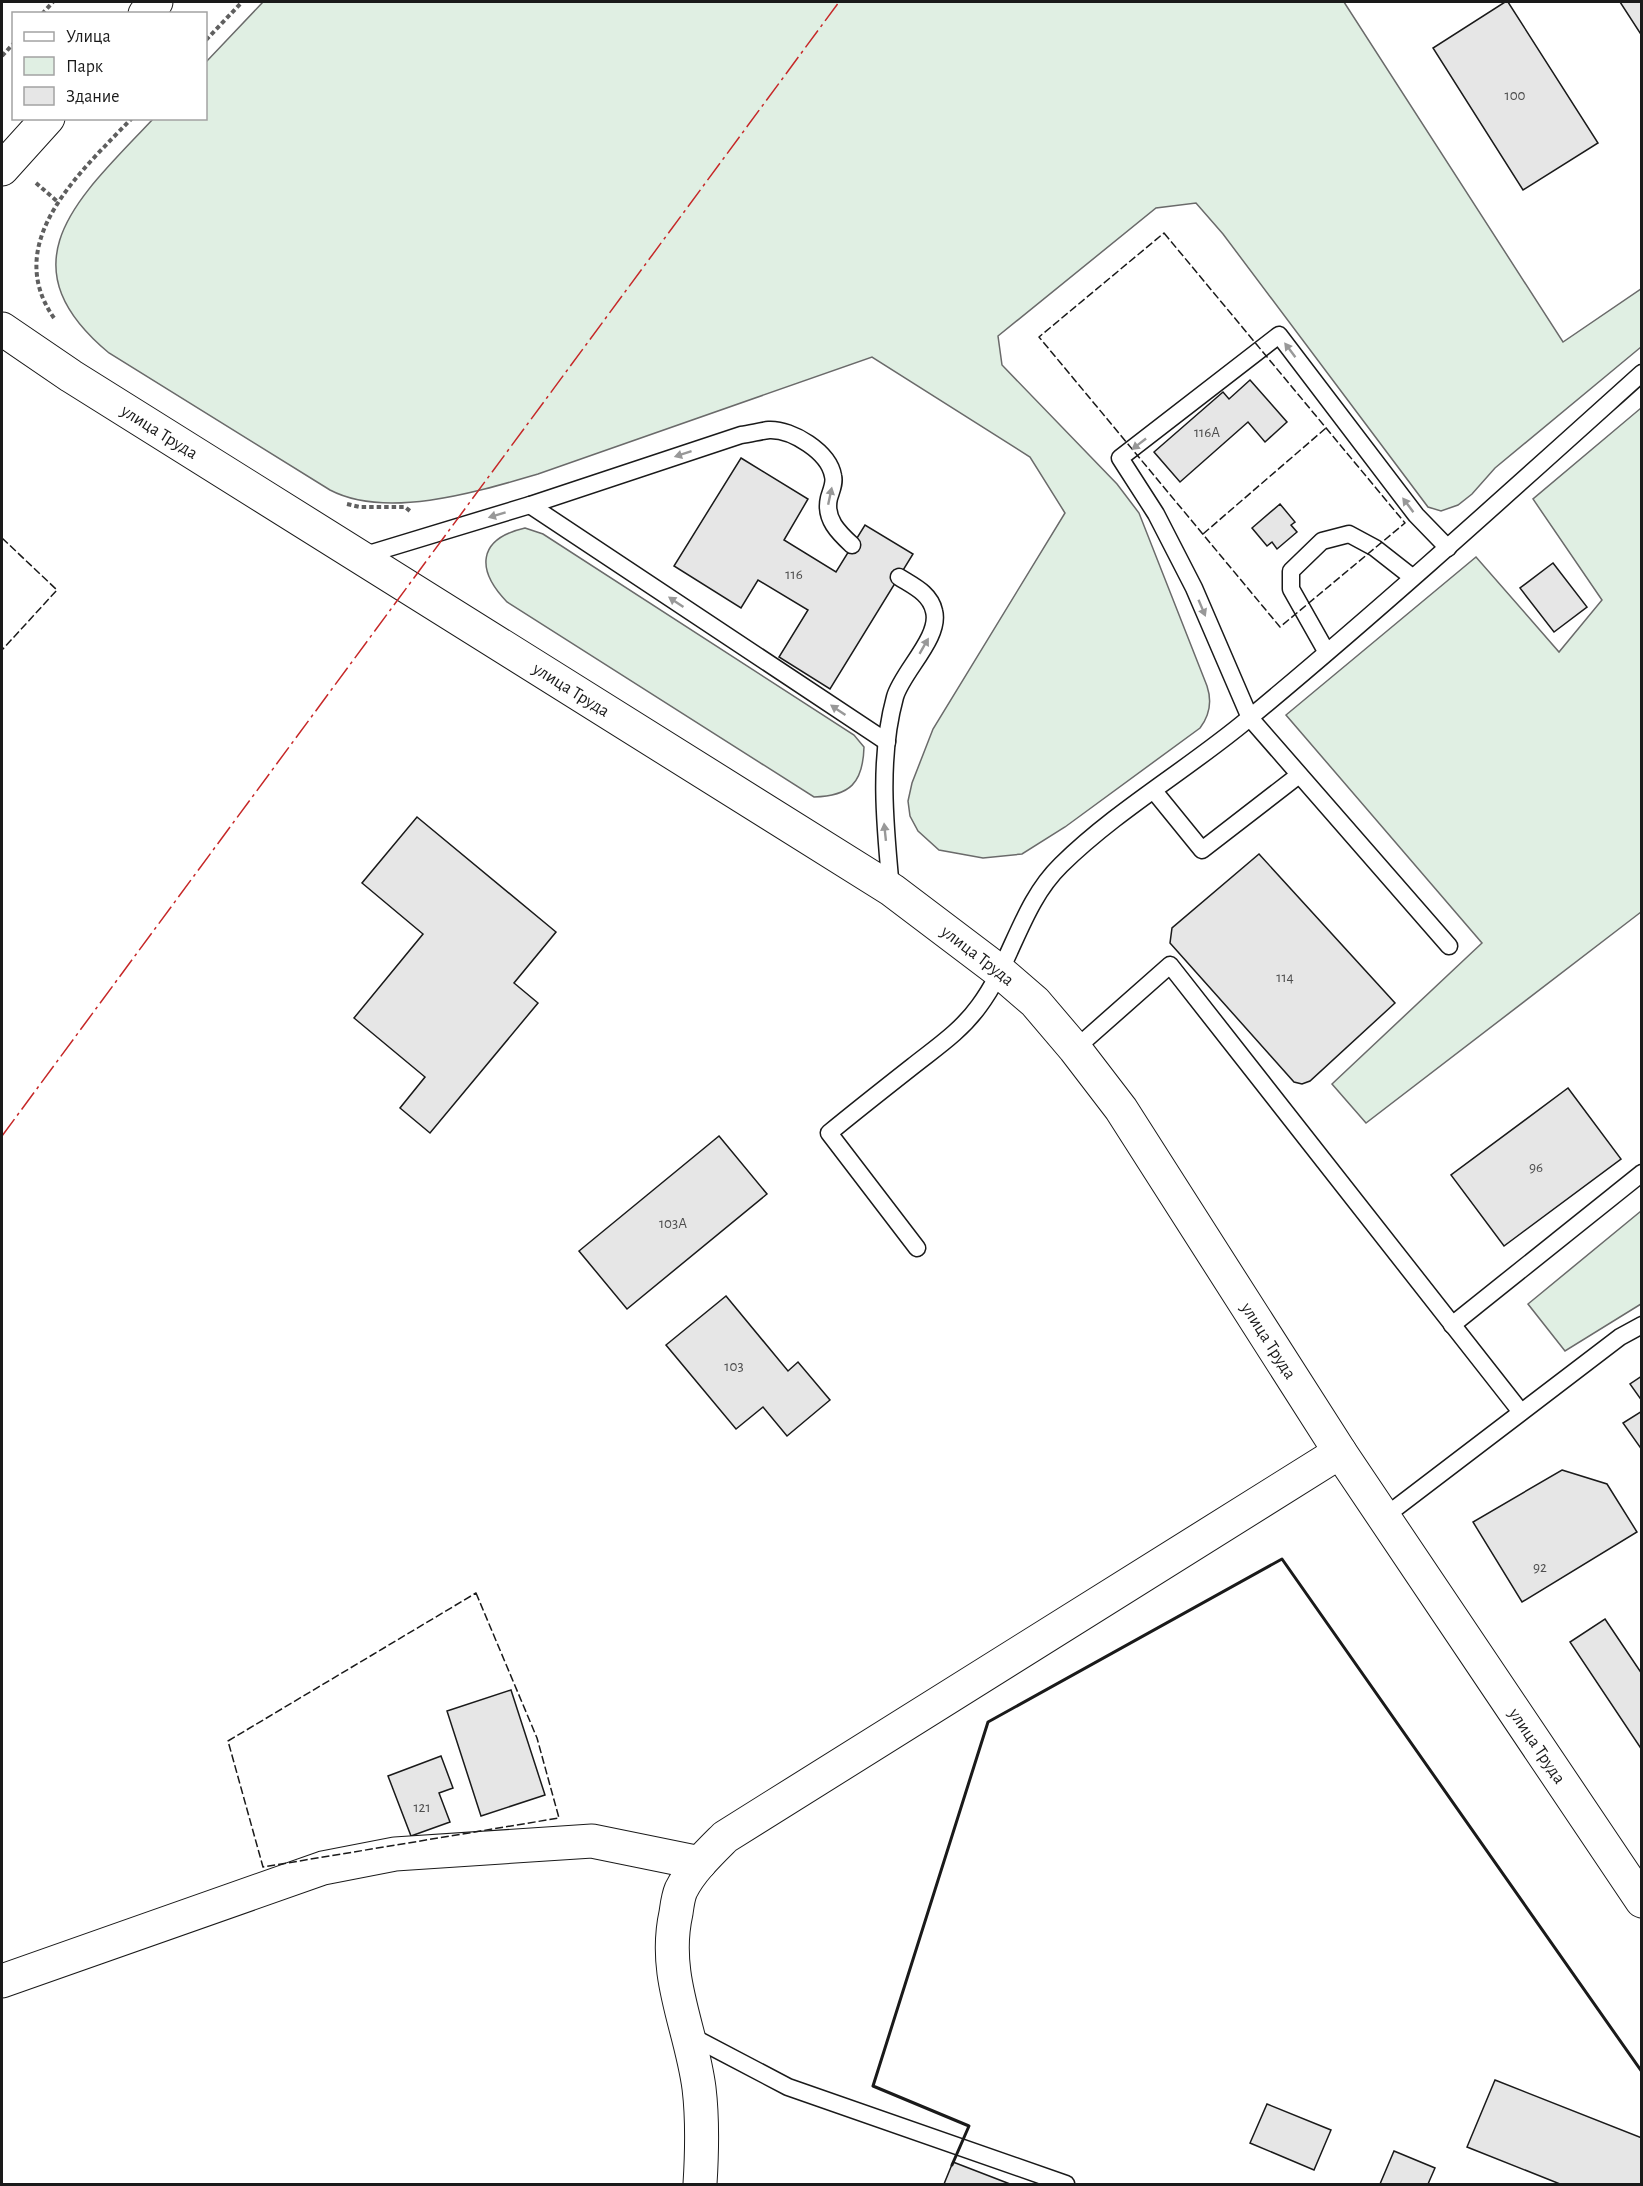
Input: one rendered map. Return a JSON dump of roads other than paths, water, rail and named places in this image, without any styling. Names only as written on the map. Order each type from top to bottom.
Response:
[{"type":"street","points":[[2,169],[46,120]]},
{"type":"street","name":"улица Труда","points":[[2,329],[71,376],[362,556],[892,890],[999,971],[1035,1002],[1121,1109],[1340,1452],[1641,1901]]},
{"type":"street","points":[[700,2184],[703,2135],[699,2087],[689,2035],[677,2002],[672,1966],[673,1927],[680,1891],[700,1863],[724,1837],[1340,1452]]},
{"type":"street","points":[[2,1980],[323,1868],[395,1854],[592,1841],[700,1863]]},
{"type":"lane","points":[[1448,548],[1416,515],[1279,335],[1120,458],[1156,514],[1194,588],[1250,718],[1449,946]]},
{"type":"lane","points":[[917,1248],[829,1132],[962,1028],[981,1003],[999,971],[1040,888],[1060,866],[1103,826],[1154,791],[1250,718],[1448,548],[1641,373]]},
{"type":"lane","points":[[362,556],[530,505],[741,435],[770,430],[793,435],[828,463],[834,480],[828,503],[829,517],[837,532],[852,546]]},
{"type":"lane","points":[[530,505],[887,742]]},
{"type":"lane","points":[[1326,651],[1291,589],[1291,571],[1322,542],[1349,534],[1375,548],[1412,577]]},
{"type":"lane","points":[[892,890],[884,813],[887,742],[896,695],[933,630],[935,611],[925,593],[899,577]]},
{"type":"lane","points":[[1154,791],[1202,850],[1299,775]]},
{"type":"lane","points":[[1075,1049],[1170,965],[1521,1412]]},
{"type":"lane","points":[[1452,1325],[1641,1173]]},
{"type":"lane","points":[[1384,1517],[1620,1337],[1641,1325]]},
{"type":"lane","points":[[689,2035],[788,2087],[1066,2184]]}]
